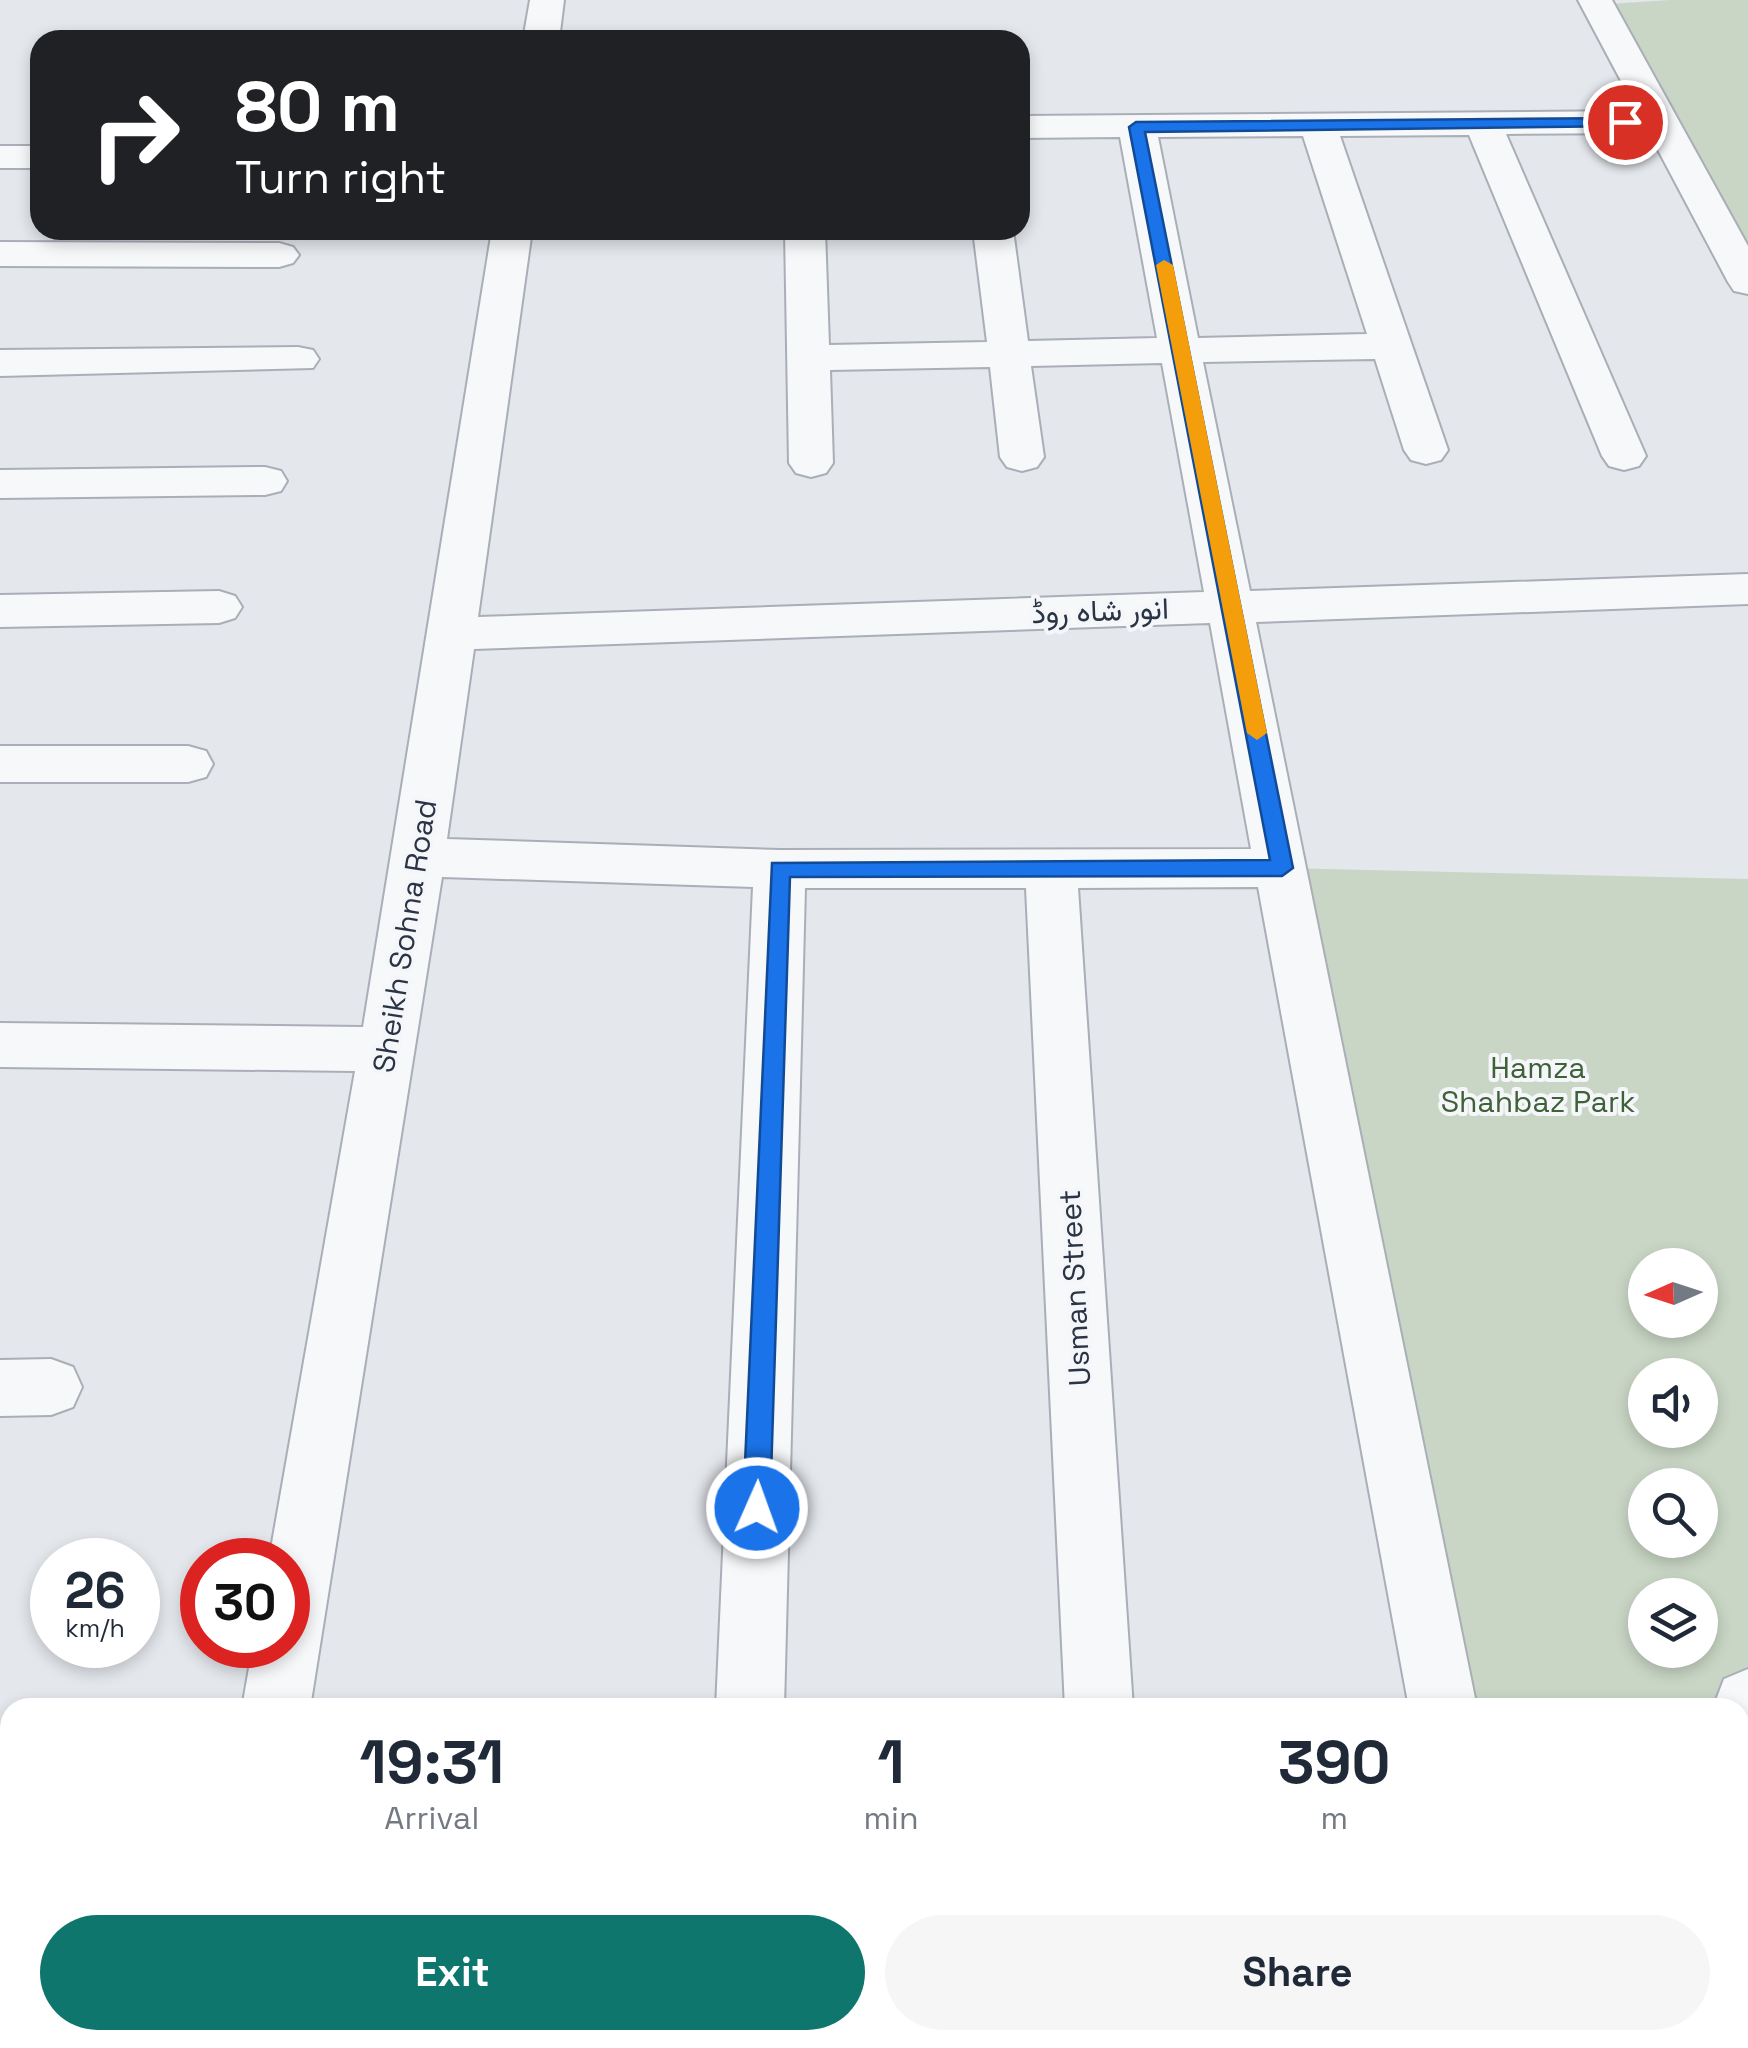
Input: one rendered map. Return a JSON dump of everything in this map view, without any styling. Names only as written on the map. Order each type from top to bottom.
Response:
[{"type":"street","points":[[542,30],[547,0]]},
{"type":"street","points":[[1595,0],[1748,282]]},
{"type":"street","points":[[1030,128],[1660,122]]},
{"type":"street","points":[[1318,126],[1426,450]]},
{"type":"street","points":[[1484,126],[1624,456]]},
{"type":"street","points":[[1136,127],[1441,1698]]},
{"type":"street","points":[[0,158],[30,158]]},
{"type":"street","name":"Sheikh Sohna Road","points":[[305,1538],[419,857],[511,240]]},
{"type":"street","points":[[805,240],[811,463]]},
{"type":"street","points":[[994,240],[1022,458]]},
{"type":"street","points":[[0,254],[280,254]]},
{"type":"street","points":[[810,358],[1390,346]]},
{"type":"street","points":[[0,363],[298,360]]},
{"type":"street","points":[[0,484],[265,482]]},
{"type":"street","name":"انور شاہ روڈ","points":[[452,634],[1748,589]]},
{"type":"street","points":[[0,611],[220,608]]},
{"type":"street","points":[[0,764],[188,764]]},
{"type":"street","points":[[419,857],[780,869],[1282,868]]},
{"type":"street","name":"Usman Street","points":[[1051,868],[1098,1698]]},
{"type":"street","points":[[750,1698],[780,869]]},
{"type":"street","points":[[0,1045],[387,1049]]},
{"type":"street","name":"Sheikh Sohna Road","points":[[278,1698],[283,1668]]},
{"type":"green space","points":[[1748,0],[1748,250],[1609,4]]},
{"type":"green space","name":"Hamza Shahbaz Park","points":[[1283,868],[1748,879],[1748,1698],[1441,1698]]},
{"type":"slow traffic","points":[[1164,265],[1257,733]]},
{"type":"route","points":[[757,1508],[780,869],[1282,868],[1136,127],[1625,122]]}]
